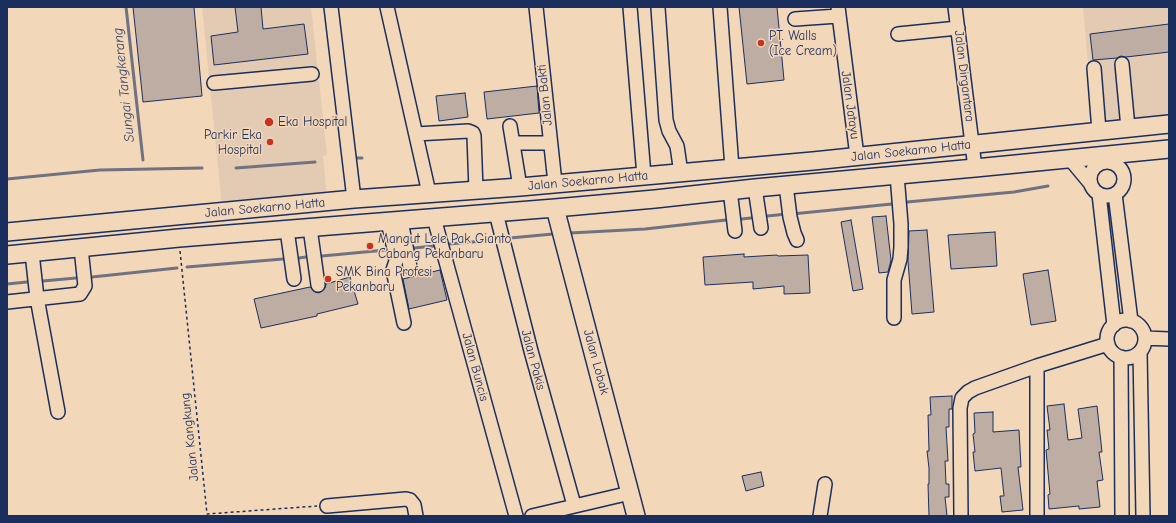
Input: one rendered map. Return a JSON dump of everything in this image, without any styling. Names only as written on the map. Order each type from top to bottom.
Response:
[{"type":"main road","name":"Jalan Soekarno Hatta","points":[[13,231],[354,199],[813,161],[1169,124]]},
{"type":"main road","name":"Jalan Soekarno Hatta","points":[[20,254],[179,238],[655,199],[730,190],[1169,149]]},
{"type":"main road","name":"Jalan Lobak","points":[[555,208],[636,516]]},
{"type":"main road","points":[[13,231],[20,254]]},
{"type":"street","points":[[331,7],[354,199]]},
{"type":"street","points":[[387,7],[429,193]]},
{"type":"street","name":"Jalan Bakti","points":[[536,7],[555,183]]},
{"type":"street","points":[[630,7],[644,176]]},
{"type":"street","points":[[720,7],[732,168]]},
{"type":"street","name":"Jalan Dirgantara","points":[[955,7],[975,168]]},
{"type":"street","points":[[658,8],[666,120],[669,131],[677,146],[681,173]]},
{"type":"street","points":[[795,19],[838,11]]},
{"type":"street","name":"Jalan Jatayu","points":[[838,11],[857,156]]},
{"type":"street","points":[[898,34],[958,28]]},
{"type":"street","points":[[1122,64],[1128,128]]},
{"type":"street","points":[[1094,68],[1099,131]]},
{"type":"street","points":[[214,83],[312,74]]},
{"type":"street","points":[[510,126],[520,186]]},
{"type":"street","points":[[416,134],[468,131],[473,133],[476,190]]},
{"type":"street","points":[[513,144],[550,142]]},
{"type":"street","points":[[1070,159],[1095,191],[1099,194],[1107,196],[1115,194],[1121,188],[1134,153]]},
{"type":"street","points":[[1090,183],[1091,172],[1094,168],[1098,164],[1108,162],[1118,166],[1124,180]]},
{"type":"street","points":[[894,318],[894,280],[900,259],[901,247],[897,175]]},
{"type":"street","points":[[786,185],[789,211],[794,233],[798,240]]},
{"type":"street","points":[[754,188],[761,228]]},
{"type":"street","points":[[730,190],[735,230]]},
{"type":"street","points":[[1099,194],[1114,325]]},
{"type":"street","points":[[1115,194],[1131,321]]},
{"type":"street","name":"Jalan Pakis","points":[[496,213],[531,351],[574,505]]},
{"type":"street","name":"Jalan Buncis","points":[[434,218],[516,516]]},
{"type":"street","points":[[394,221],[410,267]]},
{"type":"street","points":[[394,221],[396,261],[393,270],[404,322]]},
{"type":"street","points":[[310,228],[318,285]]},
{"type":"street","points":[[287,230],[294,278]]},
{"type":"street","points":[[7,302],[77,295],[82,292],[84,283],[80,248]]},
{"type":"street","points":[[20,254],[37,298],[58,412]]},
{"type":"street","points":[[1140,352],[1131,357],[1121,357],[1113,352],[1108,344],[1108,333],[1114,325],[1125,320],[1131,321],[1140,327],[1145,338],[1140,352],[1143,516]]},
{"type":"street","points":[[1145,338],[1169,339]]},
{"type":"street","points":[[961,516],[960,408],[962,398],[975,388],[1037,366],[1108,344]]},
{"type":"street","points":[[1121,357],[1122,516]]},
{"type":"street","points":[[1037,366],[1037,516]]},
{"type":"street","points":[[820,516],[825,484]]},
{"type":"street","points":[[532,516],[630,493]]},
{"type":"street","points":[[327,506],[406,499],[410,500],[414,505],[416,516]]},
{"type":"path","name":"Jalan Kangkung","points":[[179,238],[207,514],[327,506]]},
{"type":"shaded area","name":"Eka Hospital","points":[[202,7],[311,7],[327,155],[323,156],[327,198],[222,206]]},
{"type":"shaded area","points":[[1083,7],[1169,7],[1169,121],[1094,128]]},
{"type":"building","points":[[133,7],[194,7],[202,96],[143,102]]},
{"type":"building","points":[[235,7],[261,7],[263,29],[304,24],[308,54],[214,65],[211,36],[238,32]]},
{"type":"building","name":"PT. Walls (Ice Cream)","points":[[739,7],[777,7],[784,80],[747,84]]},
{"type":"building","points":[[1169,24],[1169,52],[1093,60],[1090,34]]},
{"type":"building","points":[[537,86],[539,113],[487,119],[484,92]]},
{"type":"building","points":[[465,93],[468,117],[439,121],[436,96]]},
{"type":"building","points":[[886,216],[891,260],[888,272],[879,273],[872,217]]},
{"type":"building","points":[[851,220],[863,289],[853,291],[841,222]]},
{"type":"building","points":[[927,230],[934,312],[912,314],[908,261],[909,231]]},
{"type":"building","points":[[995,232],[997,266],[951,269],[948,235]]},
{"type":"building","points":[[744,254],[744,257],[808,255],[810,293],[784,294],[784,286],[753,289],[753,282],[705,285],[703,257]]},
{"type":"building","points":[[440,270],[447,300],[409,309],[403,279]]},
{"type":"building","points":[[1048,270],[1056,321],[1031,325],[1023,274]]},
{"type":"building","points":[[350,277],[358,304],[317,314],[317,316],[261,328],[254,299],[310,287],[315,292],[319,293],[325,288],[326,284]]},
{"type":"building","points":[[952,396],[952,409],[949,409],[949,427],[946,427],[948,461],[945,461],[946,484],[949,484],[949,497],[945,497],[947,516],[929,516],[929,468],[927,451],[929,451],[928,415],[931,415],[930,397]]},
{"type":"building","points":[[1064,404],[1068,440],[1082,438],[1078,409],[1097,406],[1102,452],[1099,452],[1103,480],[1097,481],[1100,507],[1079,509],[1079,506],[1049,509],[1048,495],[1050,494],[1046,450],[1049,449],[1047,430],[1050,430],[1047,406]]},
{"type":"building","points":[[993,412],[993,432],[1019,430],[1021,467],[1018,467],[1023,510],[1002,512],[1000,496],[1004,496],[1001,468],[975,471],[973,452],[975,452],[973,434],[975,433],[974,413]]},
{"type":"building","points":[[761,472],[764,486],[746,491],[742,476]]},
{"type":"waterway","name":"Sungai Tangkerang","points":[[126,7],[143,160]]},
{"type":"waterway","points":[[357,158],[362,158]]},
{"type":"waterway","points":[[236,168],[315,162]]},
{"type":"waterway","points":[[7,179],[100,170],[202,168]]},
{"type":"waterway","points":[[907,202],[1014,192],[1048,186]]},
{"type":"waterway","points":[[792,214],[892,204]]},
{"type":"waterway","points":[[767,216],[787,214]]},
{"type":"waterway","points":[[742,219],[751,218]]},
{"type":"waterway","points":[[570,233],[645,229],[726,220]]},
{"type":"waterway","points":[[510,238],[553,234]]},
{"type":"waterway","points":[[449,244],[495,240]]},
{"type":"waterway","points":[[414,248],[434,246]]},
{"type":"waterway","points":[[322,256],[386,250]]},
{"type":"waterway","points":[[299,258],[306,257]]},
{"type":"waterway","points":[[187,267],[283,259]]},
{"type":"waterway","points":[[92,277],[177,268]]},
{"type":"waterway","points":[[43,281],[76,278]]},
{"type":"waterway","points":[[7,284],[27,282]]},
{"type":"place","name":"PT. Walls (Ice Cream)","points":[[761,43]]},
{"type":"place","name":"Eka Hospital","points":[[269,122]]},
{"type":"place","name":"Parkir Eka Hospital","points":[[270,142]]},
{"type":"place","name":"Mangut Lele Pak Gianto Cabang Pekanbaru","points":[[370,246]]},
{"type":"place","name":"SMK Bina Profesi Pekanbaru","points":[[328,279]]}]
